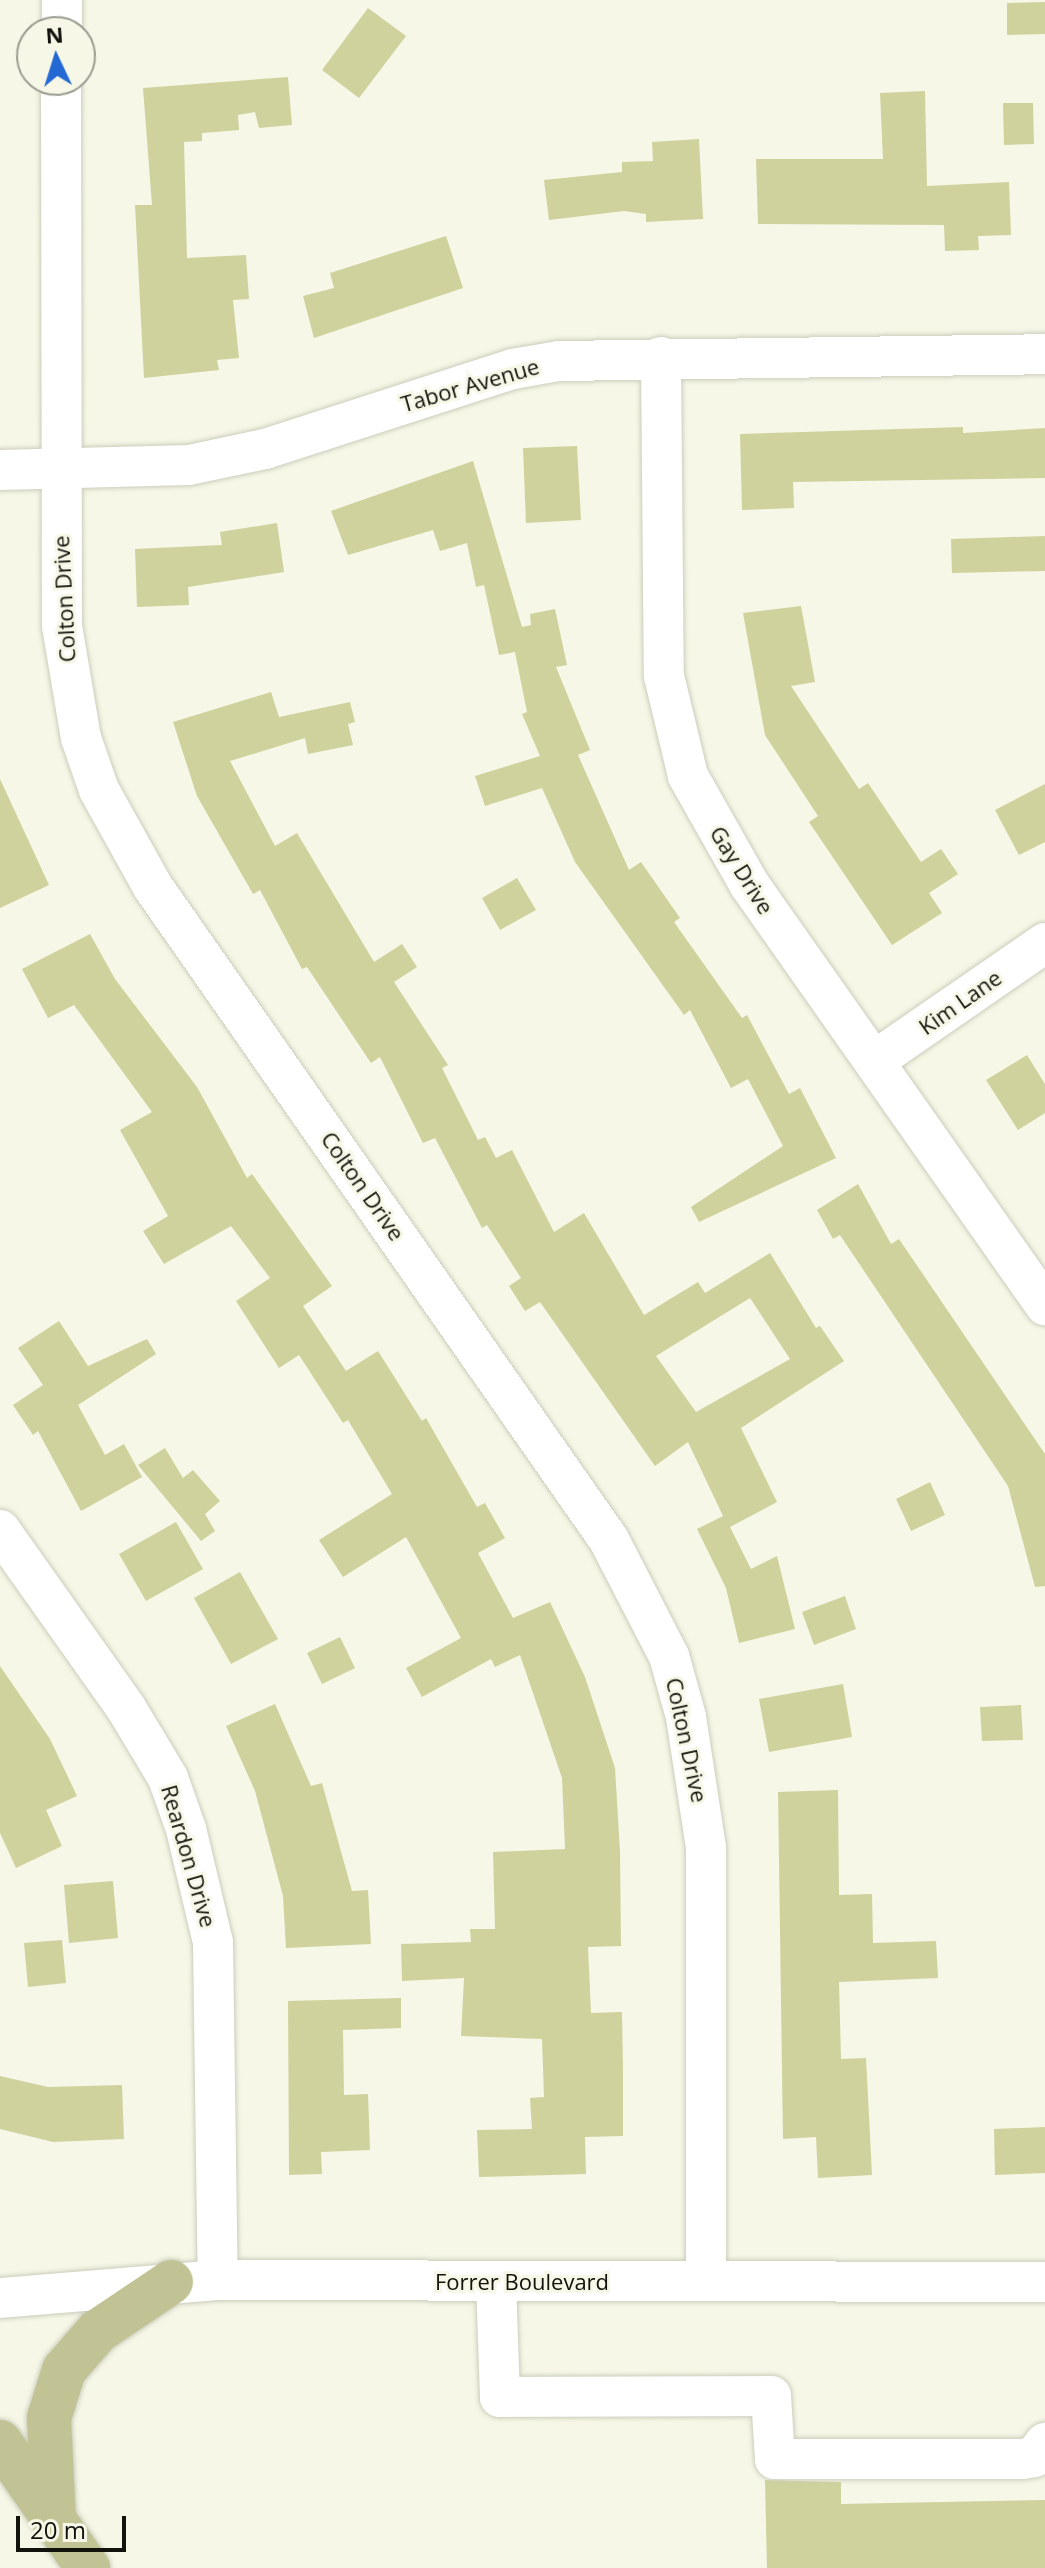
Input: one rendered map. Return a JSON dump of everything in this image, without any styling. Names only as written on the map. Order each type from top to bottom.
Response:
[{"type":"main road","points":[[54,2520],[49,2418],[64,2370],[98,2331],[171,2282]]},
{"type":"main road","points":[[0,2442],[88,2568]]},
{"type":"street","name":"Colton Drive","points":[[61,96],[62,626],[69,687],[99,790],[127,845],[609,1540],[669,1656],[686,1717],[706,1847],[706,2281]]},
{"type":"street","name":"Tabor Avenue","points":[[0,470],[189,465],[265,449],[513,369],[559,361],[661,357],[1045,354]]},
{"type":"street","name":"Gay Drive","points":[[661,357],[664,676],[688,776],[749,884],[1045,1305]]},
{"type":"street","name":"Kim Lane","points":[[874,1061],[1045,943]]},
{"type":"street","name":"Reardon Drive","points":[[0,1530],[126,1708],[168,1778],[186,1829],[213,1942],[218,2280]]},
{"type":"street","name":"Forrer Boulevard","points":[[0,2298],[218,2280],[1045,2282]]},
{"type":"street","points":[[496,2282],[500,2397],[771,2396],[775,2459],[1022,2459],[1034,2457],[1045,2443]]},
{"type":"building","points":[[1045,2],[1045,34],[1007,35],[1007,3]]},
{"type":"building","points":[[368,8],[406,36],[359,98],[322,70]]},
{"type":"building","points":[[288,77],[292,125],[259,128],[255,112],[238,115],[239,130],[202,133],[202,141],[184,142],[187,258],[246,255],[249,299],[233,300],[239,358],[217,360],[219,370],[144,378],[135,205],[152,205],[143,88]]},
{"type":"building","points":[[925,91],[927,186],[1009,182],[1011,235],[978,236],[979,250],[945,251],[944,225],[758,224],[756,159],[883,159],[880,93]]},
{"type":"building","points":[[1003,103],[1033,103],[1034,144],[1004,145]]},
{"type":"building","points":[[699,139],[703,219],[646,222],[646,214],[624,211],[549,220],[544,180],[622,172],[622,162],[653,161],[652,142]]},
{"type":"building","points":[[446,236],[463,288],[314,338],[303,296],[334,288],[330,273]]},
{"type":"building","points":[[963,427],[963,433],[1045,428],[1045,478],[793,482],[794,508],[742,510],[740,434]]},
{"type":"building","points":[[577,446],[581,520],[526,523],[523,448]]},
{"type":"building","points":[[473,461],[522,627],[531,625],[530,614],[555,609],[567,665],[556,667],[590,750],[578,755],[629,870],[641,862],[680,918],[674,922],[742,1018],[747,1015],[789,1094],[800,1088],[836,1158],[699,1222],[691,1207],[783,1146],[748,1079],[731,1088],[690,1010],[684,1015],[575,862],[542,788],[485,806],[475,776],[540,756],[522,714],[527,712],[515,652],[499,655],[484,585],[476,587],[467,543],[440,551],[433,530],[348,555],[331,511]]},
{"type":"building","points":[[277,523],[284,572],[188,587],[189,605],[137,607],[135,549],[222,545],[220,532]]},
{"type":"building","points":[[1045,536],[1045,571],[952,573],[951,539]]},
{"type":"building","points":[[801,606],[815,682],[791,686],[859,789],[868,783],[921,862],[941,849],[958,874],[929,893],[942,913],[892,945],[809,822],[818,816],[765,735],[743,613]]},
{"type":"building","points":[[271,692],[279,717],[350,702],[355,722],[348,724],[353,745],[308,754],[305,738],[230,761],[275,846],[297,833],[374,962],[402,944],[417,967],[394,982],[448,1065],[442,1068],[478,1140],[485,1137],[496,1158],[512,1150],[554,1232],[584,1213],[644,1315],[698,1282],[705,1293],[770,1253],[816,1328],[820,1326],[844,1361],[741,1428],[777,1502],[730,1527],[751,1569],[777,1556],[795,1629],[739,1643],[726,1588],[697,1529],[723,1516],[688,1442],[655,1466],[540,1302],[525,1311],[509,1286],[521,1278],[487,1225],[482,1228],[435,1138],[423,1143],[380,1057],[371,1063],[307,967],[302,969],[260,890],[253,894],[197,796],[173,722]],"holes":[[[750,1298],[790,1359],[696,1412],[656,1356]]]},
{"type":"building","points":[[0,779],[49,885],[0,908]]},
{"type":"building","points":[[1045,784],[1045,842],[1019,855],[995,810]]},
{"type":"building","points":[[517,878],[536,910],[500,930],[482,898]]},
{"type":"building","points":[[90,934],[115,979],[197,1087],[247,1178],[252,1174],[332,1286],[303,1306],[346,1371],[378,1351],[422,1421],[426,1418],[477,1507],[485,1503],[505,1538],[478,1553],[513,1618],[550,1602],[585,1677],[615,1768],[620,1851],[621,1946],[588,1947],[591,2013],[622,2012],[623,2068],[623,2136],[585,2137],[586,2174],[479,2177],[477,2130],[532,2129],[530,2098],[544,2097],[542,2039],[461,2036],[464,1978],[402,1981],[401,1944],[471,1942],[470,1929],[495,1929],[493,1852],[565,1849],[562,1778],[520,1655],[495,1667],[491,1659],[422,1697],[406,1668],[461,1638],[406,1537],[343,1577],[319,1540],[392,1494],[348,1420],[343,1423],[299,1355],[279,1368],[236,1301],[270,1278],[231,1226],[164,1264],[143,1231],[168,1216],[120,1130],[152,1112],[74,1005],[48,1018],[22,969]]},
{"type":"building","points":[[1027,1055],[1045,1084],[1045,1113],[1018,1130],[986,1080]]},
{"type":"building","points":[[858,1184],[891,1244],[899,1239],[1045,1454],[1045,1586],[1035,1587],[1008,1486],[840,1235],[833,1239],[817,1210]]},
{"type":"building","points":[[59,1321],[88,1366],[147,1339],[156,1354],[78,1405],[105,1455],[124,1444],[142,1477],[81,1511],[38,1431],[33,1435],[13,1405],[43,1385],[18,1348]]},
{"type":"building","points":[[165,1448],[183,1478],[193,1470],[220,1501],[205,1514],[215,1531],[201,1541],[138,1465]]},
{"type":"building","points":[[930,1482],[945,1515],[911,1531],[896,1499]]},
{"type":"building","points":[[176,1522],[203,1569],[146,1601],[119,1554]]},
{"type":"building","points":[[240,1572],[278,1639],[231,1664],[194,1598]]},
{"type":"building","points":[[845,1596],[856,1629],[814,1645],[802,1612]]},
{"type":"building","points":[[340,1637],[355,1668],[322,1684],[307,1653]]},
{"type":"building","points":[[0,1666],[50,1739],[77,1796],[46,1810],[62,1846],[16,1868],[0,1833]]},
{"type":"building","points":[[843,1684],[852,1737],[769,1752],[759,1699]]},
{"type":"building","points":[[275,1704],[311,1786],[322,1783],[352,1891],[368,1890],[371,1944],[286,1948],[283,1896],[255,1791],[226,1726]]},
{"type":"building","points":[[1021,1705],[1023,1740],[982,1741],[980,1707]]},
{"type":"building","points":[[838,1790],[839,1895],[872,1894],[873,1943],[936,1941],[938,1978],[839,1982],[841,2059],[866,2058],[872,2175],[818,2178],[816,2137],[783,2139],[778,1792]]},
{"type":"building","points":[[113,1881],[118,1938],[69,1943],[64,1885]]},
{"type":"building","points":[[62,1940],[66,1983],[28,1987],[24,1943]]},
{"type":"building","points":[[401,1998],[401,2028],[343,2030],[344,2095],[368,2094],[370,2150],[321,2152],[322,2174],[289,2175],[288,2001]]},
{"type":"building","points":[[0,2076],[48,2087],[122,2085],[124,2139],[53,2142],[0,2129]]},
{"type":"building","points":[[1045,2127],[1045,2173],[995,2175],[994,2129]]},
{"type":"building","points":[[765,2480],[841,2482],[841,2504],[1045,2500],[1045,2568],[767,2568]]}]
